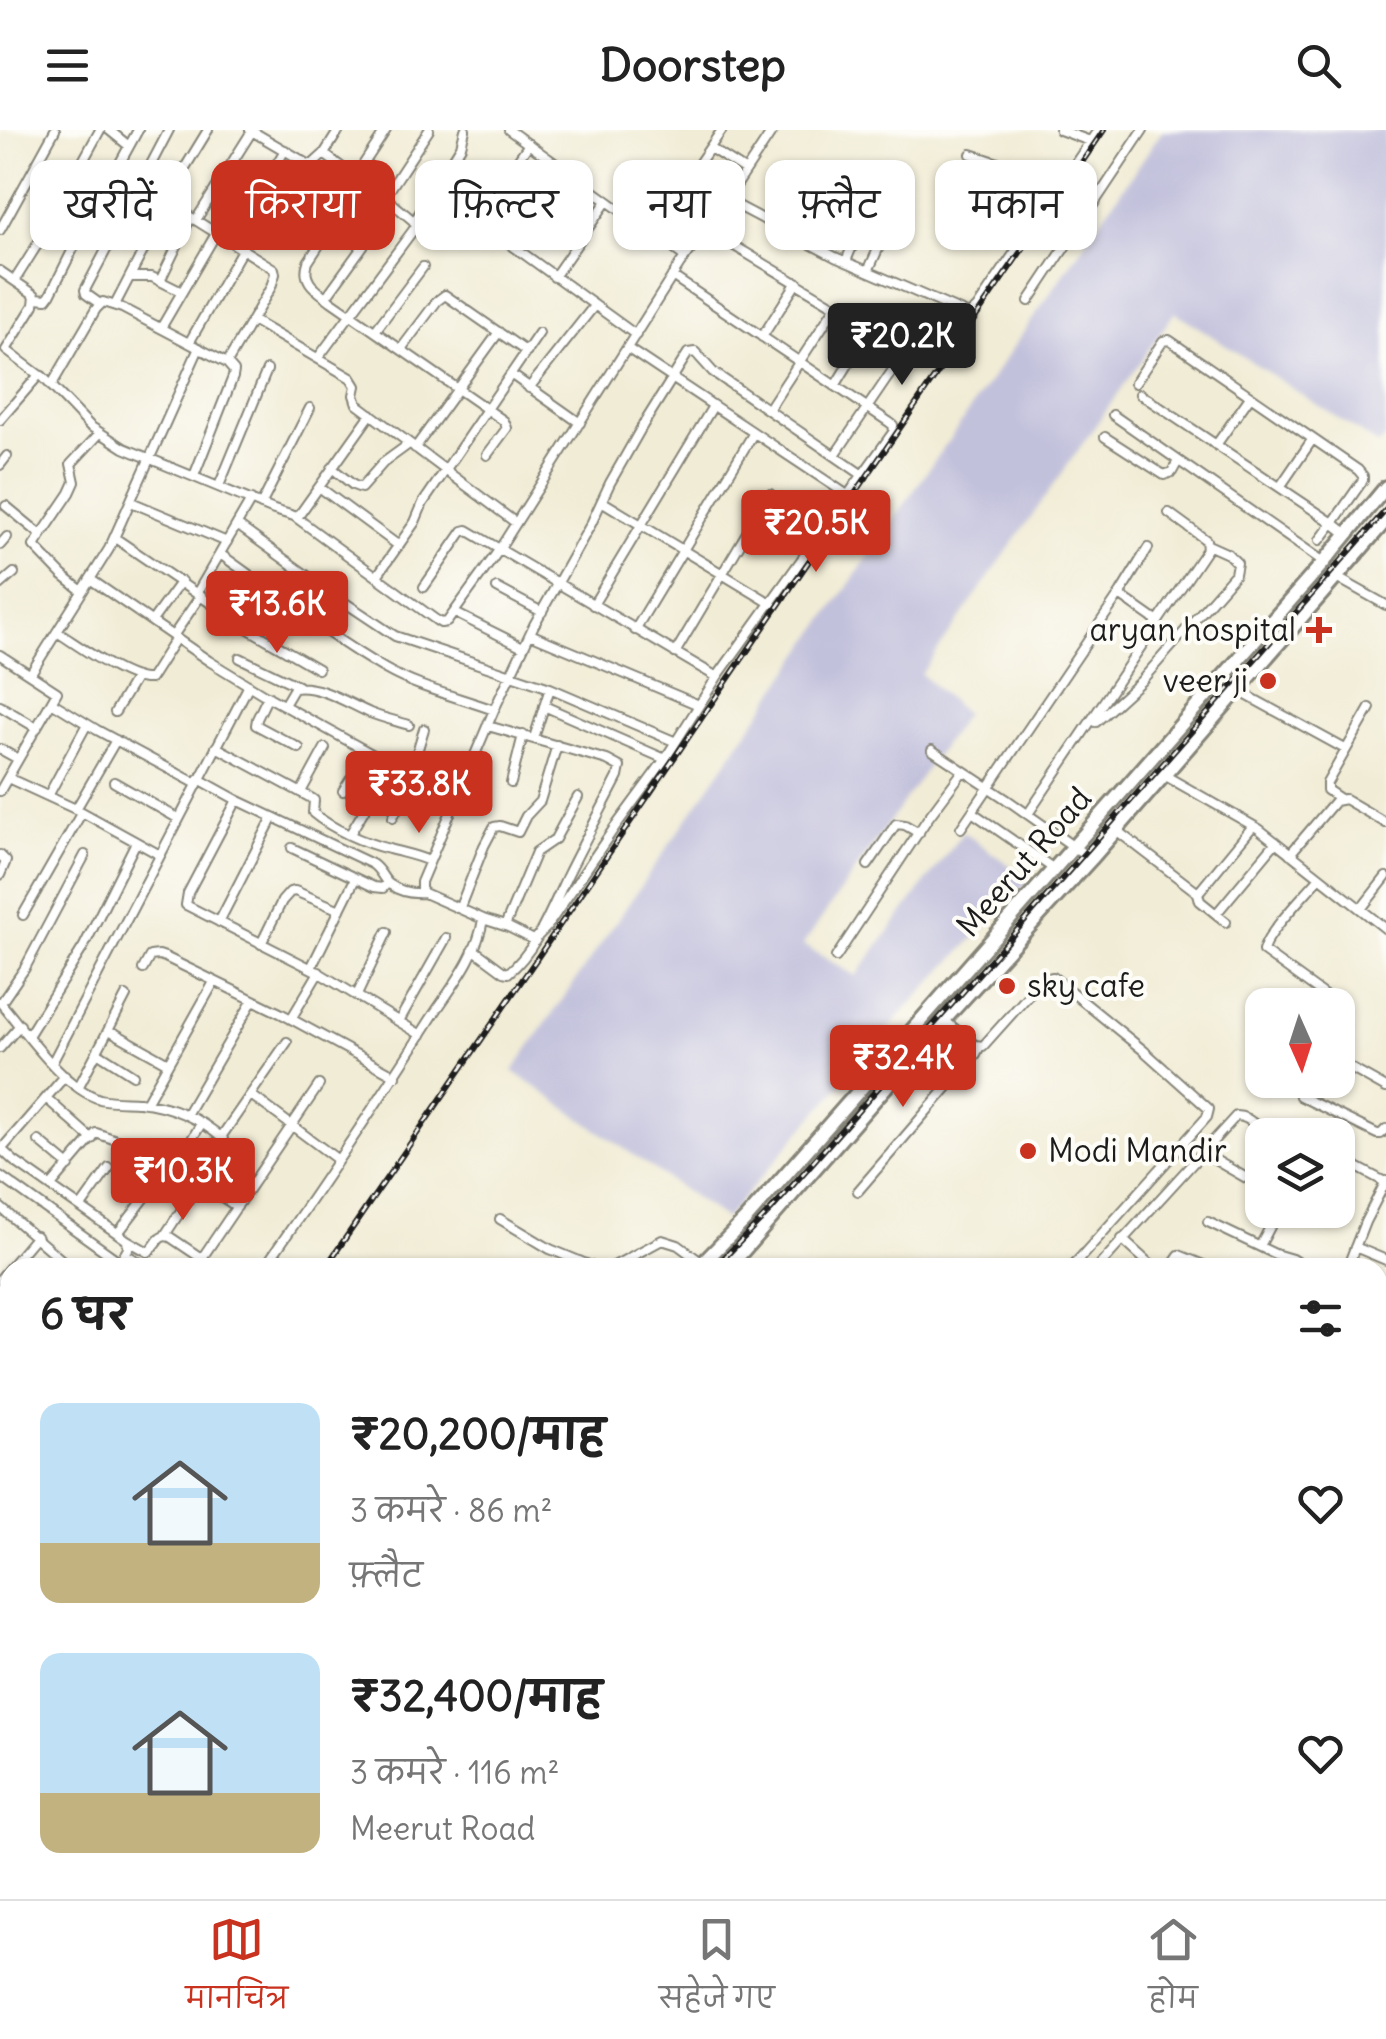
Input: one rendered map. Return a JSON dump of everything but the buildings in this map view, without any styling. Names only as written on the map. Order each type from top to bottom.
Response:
[{"type":"highway","name":"Meerut Road","points":[[710,1258],[1324,562],[1386,486]]},
{"type":"highway","name":"Meerut Road","points":[[737,1258],[1386,520]]},
{"type":"highway","points":[[739,1226],[754,1238]]},
{"type":"street","points":[[0,230],[55,130]]},
{"type":"street","points":[[15,280],[100,130]]},
{"type":"street","points":[[109,130],[129,146]]},
{"type":"street","points":[[36,298],[47,299],[50,295],[138,130]]},
{"type":"street","points":[[100,304],[85,290],[169,130]]},
{"type":"street","points":[[189,160],[208,130]]},
{"type":"street","points":[[160,281],[194,218],[250,131],[313,164],[339,130]]},
{"type":"street","points":[[366,160],[386,130]]},
{"type":"street","points":[[395,183],[429,130]]},
{"type":"street","points":[[452,160],[465,130]]},
{"type":"street","points":[[509,130],[613,205]]},
{"type":"street","points":[[702,160],[722,130]]},
{"type":"street","points":[[710,148],[746,171],[773,130]]},
{"type":"street","points":[[1060,130],[1090,141]]},
{"type":"street","points":[[1078,160],[1098,130]]},
{"type":"street","points":[[1029,300],[1143,130]]},
{"type":"street","points":[[517,160],[529,144]]},
{"type":"street","points":[[279,160],[285,150]]},
{"type":"street","points":[[324,154],[332,160]]},
{"type":"street","points":[[970,154],[988,160]]},
{"type":"street","points":[[554,276],[607,201]]},
{"type":"street","points":[[395,206],[415,222]]},
{"type":"street","points":[[191,216],[211,229]]},
{"type":"street","points":[[318,358],[415,224]]},
{"type":"street","points":[[161,328],[211,241]]},
{"type":"street","points":[[115,305],[144,250]]},
{"type":"street","points":[[188,343],[242,250]]},
{"type":"street","points":[[227,363],[275,274],[270,265],[246,250]]},
{"type":"street","points":[[318,250],[305,269],[308,281],[504,420],[508,428],[487,455]]},
{"type":"street","points":[[326,297],[360,250]]},
{"type":"street","points":[[519,250],[636,335]]},
{"type":"street","points":[[674,250],[685,258]]},
{"type":"street","points":[[36,298],[6,350],[42,376],[90,426],[124,448],[298,518],[441,623],[455,613],[499,550],[691,250]]},
{"type":"street","points":[[742,250],[935,366]]},
{"type":"street","points":[[823,250],[974,314],[1017,250]]},
{"type":"street","points":[[846,261],[851,250]]},
{"type":"street","points":[[868,271],[877,250]]},
{"type":"street","points":[[376,331],[422,267]]},
{"type":"street","points":[[0,271],[32,291],[36,298]]},
{"type":"street","points":[[130,277],[144,276],[182,292]]},
{"type":"street","points":[[534,940],[895,428],[672,276]]},
{"type":"street","points":[[762,337],[797,282]]},
{"type":"street","points":[[401,349],[445,295],[527,352]]},
{"type":"street","points":[[51,386],[104,302],[227,363],[234,371],[233,377],[194,476]]},
{"type":"street","points":[[529,388],[594,306]]},
{"type":"street","points":[[768,410],[836,306]]},
{"type":"street","points":[[252,320],[356,382],[354,400],[516,523]]},
{"type":"street","points":[[835,386],[871,327]]},
{"type":"street","points":[[332,468],[361,488],[383,464],[412,446],[499,332]]},
{"type":"street","points":[[377,576],[539,333]]},
{"type":"street","points":[[1135,382],[1166,340],[1363,476],[1360,486],[1320,540]]},
{"type":"street","points":[[30,673],[115,538],[198,348]]},
{"type":"street","points":[[628,348],[849,496]]},
{"type":"street","points":[[835,455],[907,349]]},
{"type":"street","points":[[424,893],[421,882],[523,647],[643,425],[692,351],[714,372],[864,476]]},
{"type":"street","points":[[219,486],[268,370]]},
{"type":"street","points":[[1,416],[39,376]]},
{"type":"street","points":[[512,376],[580,423]]},
{"type":"street","points":[[1140,394],[1347,534]]},
{"type":"street","points":[[1216,445],[1250,397]]},
{"type":"street","points":[[593,605],[713,406]]},
{"type":"street","points":[[261,505],[310,408]]},
{"type":"street","points":[[298,518],[370,414]]},
{"type":"street","points":[[1112,416],[1324,562]]},
{"type":"street","points":[[82,591],[35,549],[35,542],[70,493],[75,482],[71,464],[100,433]]},
{"type":"street","points":[[634,630],[753,434]]},
{"type":"street","points":[[1105,437],[1164,475],[1172,472],[1178,461]]},
{"type":"street","points":[[1280,487],[1312,440]]},
{"type":"street","points":[[0,464],[7,456]]},
{"type":"street","points":[[318,487],[398,546]]},
{"type":"street","points":[[675,653],[770,494]]},
{"type":"street","points":[[57,632],[136,678],[150,679],[251,500]]},
{"type":"street","points":[[132,502],[227,542]]},
{"type":"street","points":[[603,502],[772,604]]},
{"type":"street","points":[[6,506],[40,534]]},
{"type":"street","points":[[1087,729],[1142,681],[1234,574],[1234,558],[1208,544],[1169,512]]},
{"type":"street","points":[[236,525],[395,636],[550,688],[676,742]]},
{"type":"street","points":[[424,587],[463,530],[467,530],[717,677]]},
{"type":"street","points":[[0,545],[7,537]]},
{"type":"street","points":[[115,538],[247,628],[318,669]]},
{"type":"street","points":[[1028,814],[1208,544]]},
{"type":"street","points":[[961,828],[1148,548]]},
{"type":"street","points":[[220,554],[330,634],[386,669],[494,710]]},
{"type":"street","points":[[0,585],[14,573]]},
{"type":"street","points":[[1336,577],[1386,605]]},
{"type":"street","points":[[90,578],[249,685],[412,776],[458,796]]},
{"type":"street","points":[[152,621],[181,581]]},
{"type":"street","points":[[497,588],[542,612]]},
{"type":"street","points":[[1121,592],[1124,599],[1158,622]]},
{"type":"street","points":[[455,613],[523,647]]},
{"type":"street","points":[[530,634],[699,705]]},
{"type":"street","points":[[0,655],[58,692],[0,791]]},
{"type":"street","points":[[240,658],[298,686],[409,725]]},
{"type":"street","points":[[115,712],[136,678]]},
{"type":"street","points":[[52,1063],[249,685]]},
{"type":"street","points":[[284,705],[298,686]]},
{"type":"street","points":[[534,738],[550,688]]},
{"type":"street","points":[[1237,690],[1345,749]]},
{"type":"street","points":[[268,696],[256,725],[299,748]]},
{"type":"street","points":[[53,702],[198,782],[372,864],[388,883],[460,907],[534,940]]},
{"type":"street","points":[[0,706],[37,728]]},
{"type":"street","points":[[544,706],[665,759]]},
{"type":"street","points":[[1340,798],[1326,787],[1370,708]]},
{"type":"street","points":[[48,796],[88,724]]},
{"type":"street","points":[[472,949],[508,974],[513,970],[534,940],[618,778],[620,767],[488,726]]},
{"type":"street","points":[[393,817],[412,776],[424,729]]},
{"type":"street","points":[[512,783],[522,735]]},
{"type":"street","points":[[23,915],[116,740]]},
{"type":"street","points":[[460,907],[494,826],[518,832],[526,816],[538,806],[557,745]]},
{"type":"street","points":[[216,746],[314,800],[315,816],[385,848],[430,860]]},
{"type":"street","points":[[301,792],[325,748]]},
{"type":"street","points":[[0,749],[18,759]]},
{"type":"street","points":[[932,750],[1091,859]]},
{"type":"street","points":[[343,791],[368,752]]},
{"type":"street","points":[[836,957],[964,771]]},
{"type":"street","points":[[1164,775],[1253,826],[1386,929]]},
{"type":"street","points":[[8,778],[160,855]]},
{"type":"street","points":[[114,782],[179,819]]},
{"type":"street","points":[[350,834],[372,797]]},
{"type":"street","points":[[505,926],[536,852],[555,839],[578,797]]},
{"type":"street","points":[[1290,854],[1340,798],[1386,823]]},
{"type":"street","points":[[237,800],[188,893],[186,901],[191,908],[315,970],[422,1035]]},
{"type":"street","points":[[972,812],[1054,869]]},
{"type":"street","points":[[219,922],[273,817]]},
{"type":"street","points":[[868,865],[896,824],[919,833]]},
{"type":"street","points":[[1198,893],[1253,826]]},
{"type":"street","points":[[1116,830],[1198,893],[1200,901],[1226,922]]},
{"type":"street","points":[[28,1036],[84,946],[136,842]]},
{"type":"street","points":[[1216,914],[1276,842]]},
{"type":"street","points":[[292,848],[379,889],[388,883]]},
{"type":"street","points":[[0,855],[6,860],[0,875]]},
{"type":"street","points":[[66,1076],[0,1149],[148,1252],[164,1236],[222,1148],[221,1137],[186,1115],[159,1105],[100,1099],[52,1063],[1,1005],[85,855]]},
{"type":"street","points":[[1361,910],[1386,877]]},
{"type":"street","points":[[291,1019],[355,878]]},
{"type":"street","points":[[1314,988],[1263,951],[1263,947],[1320,878]]},
{"type":"street","points":[[261,944],[290,892],[340,910]]},
{"type":"street","points":[[271,1258],[462,973],[483,918]]},
{"type":"street","points":[[357,994],[386,932]]},
{"type":"street","points":[[399,1021],[446,938]]},
{"type":"street","points":[[142,970],[150,956],[159,954],[396,1076]]},
{"type":"street","points":[[858,1191],[980,1046],[1044,978],[1053,978],[1209,1109],[1206,1118],[1080,1258]]},
{"type":"street","points":[[146,1103],[214,982]]},
{"type":"street","points":[[79,1086],[126,996]]},
{"type":"street","points":[[186,1115],[253,1000]]},
{"type":"street","points":[[944,1020],[980,1046]]},
{"type":"street","points":[[0,1048],[20,1026]]},
{"type":"street","points":[[109,1030],[168,1062]]},
{"type":"street","points":[[221,1137],[287,1042]]},
{"type":"street","points":[[97,1052],[133,1075]]},
{"type":"street","points":[[1355,1071],[1386,1088]]},
{"type":"street","points":[[164,1236],[202,1258],[319,1084]]},
{"type":"street","points":[[251,1095],[338,1160]]},
{"type":"street","points":[[46,1098],[92,1139]]},
{"type":"street","points":[[1304,1098],[1376,1134],[1386,1129]]},
{"type":"street","points":[[1106,1258],[1229,1122],[1240,1115],[1245,1118]]},
{"type":"street","points":[[51,1186],[96,1133],[170,1165],[201,1124]]},
{"type":"street","points":[[40,1141],[69,1166]]},
{"type":"street","points":[[1201,1152],[1245,1177]]},
{"type":"street","points":[[118,1233],[164,1173],[165,1165]]},
{"type":"street","points":[[1351,1258],[1386,1181],[1355,1166]]},
{"type":"street","points":[[81,1207],[109,1168]]},
{"type":"street","points":[[0,1176],[116,1258]]},
{"type":"street","points":[[199,1182],[237,1207]]},
{"type":"street","points":[[1376,1200],[1386,1204]]},
{"type":"street","points":[[0,1207],[60,1258]]},
{"type":"street","points":[[500,1219],[572,1258]]},
{"type":"street","points":[[1208,1222],[1290,1258]]},
{"type":"street","points":[[1260,1246],[1270,1228]]},
{"type":"street","points":[[18,1258],[36,1236]]},
{"type":"street","points":[[1122,1239],[1143,1258]]},
{"type":"street","points":[[122,1258],[128,1249],[127,1240]]},
{"type":"street","points":[[629,1258],[662,1240],[678,1245],[693,1258]]},
{"type":"street","points":[[1355,1247],[1381,1258]]},
{"type":"shaded area","points":[[1163,130],[1386,130],[1386,438],[1379,445],[1175,312],[921,674],[965,714],[803,945],[856,976],[963,832],[1030,880],[905,1010],[725,1219],[513,1071],[1080,250],[1097,250],[1097,226]]},
{"type":"railway","points":[[332,1258],[1104,130]]},
{"type":"railway","points":[[724,1258],[771,1210],[1386,510]]},
{"type":"place","name":"aryan hospital","points":[[1319,630]]},
{"type":"place","name":"veer ji","points":[[1268,681]]},
{"type":"place","name":"sky cafe","points":[[1007,986]]},
{"type":"place","name":"Modi Mandir","points":[[1028,1151]]}]
